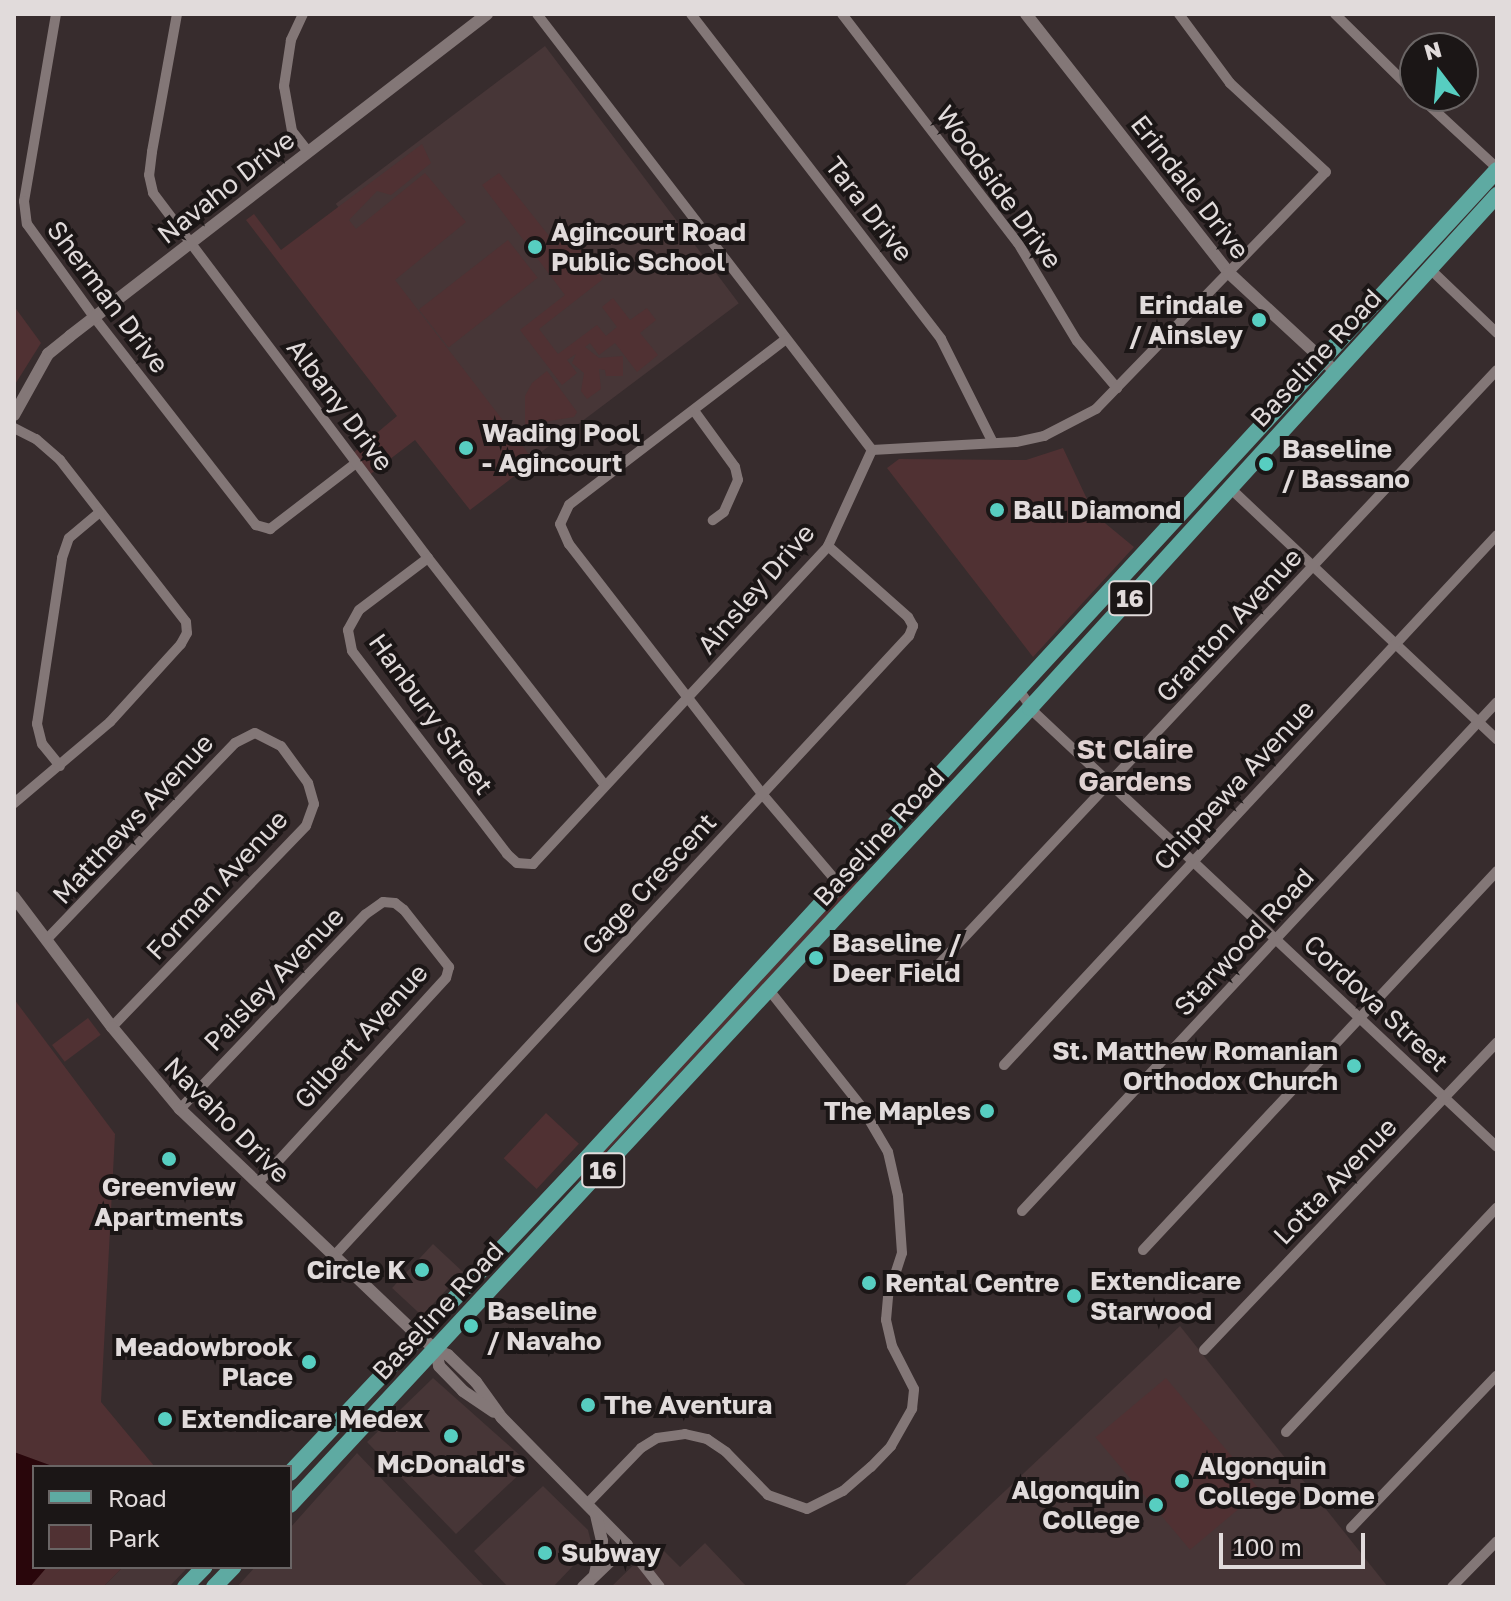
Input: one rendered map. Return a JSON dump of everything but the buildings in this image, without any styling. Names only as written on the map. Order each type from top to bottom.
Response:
[{"type":"main road","name":"Baseline Road","points":[[292,1471],[1019,690],[1497,169]]},
{"type":"main road","name":"Baseline Road","points":[[292,1503],[1030,708],[1497,195]]},
{"type":"main road","points":[[185,1587],[202,1569]]},
{"type":"main road","points":[[214,1587],[231,1569]]},
{"type":"street","name":"Sherman Drive","points":[[56,14],[24,201],[27,224],[94,317],[256,525],[270,529],[356,463]]},
{"type":"street","name":"Albany Drive","points":[[177,14],[149,175],[153,193],[428,558],[605,785]]},
{"type":"street","points":[[303,14],[291,40],[284,86],[292,131],[307,150]]},
{"type":"street","name":"Navaho Drive","points":[[14,415],[48,354],[307,150],[487,14]]},
{"type":"street","points":[[537,14],[872,450],[993,443],[1044,436],[1096,409],[1326,172],[1230,83],[1179,14]]},
{"type":"street","name":"Tara Drive","points":[[691,14],[941,339],[993,443]]},
{"type":"street","name":"Woodside Drive","points":[[842,14],[1018,243],[1077,341],[1117,388]]},
{"type":"street","name":"Erindale Drive","points":[[1026,14],[1229,273],[1336,372]]},
{"type":"street","points":[[1335,14],[1399,76]]},
{"type":"street","points":[[1436,112],[1497,169]]},
{"type":"street","points":[[1430,269],[1497,333]]},
{"type":"street","points":[[786,339],[695,412],[569,505],[560,524],[569,544],[763,795],[838,883]]},
{"type":"street","name":"Granton Avenue","points":[[926,978],[1497,370]]},
{"type":"street","points":[[695,412],[735,467],[738,480],[724,512],[713,520]]},
{"type":"street","points":[[14,428],[36,439],[60,460],[186,622],[187,633],[181,644],[110,722],[14,803]]},
{"type":"street","name":"Ainsley Drive","points":[[524,865],[544,856],[605,785],[828,546],[872,450]]},
{"type":"street","points":[[1230,488],[1497,740]]},
{"type":"street","points":[[60,766],[42,744],[37,724],[62,558],[69,538],[100,512]]},
{"type":"street","name":"Chippewa Avenue","points":[[1004,1065],[1497,535]]},
{"type":"street","name":"Gage Crescent","points":[[334,1256],[909,636],[913,626],[908,617],[828,546]]},
{"type":"street","name":"Hanbury Street","points":[[428,558],[359,610],[348,630],[352,651],[507,854],[524,865]]},
{"type":"street","name":"Cordova Street","points":[[1019,690],[1030,708],[1497,1147]]},
{"type":"street","name":"Starwood Road","points":[[1022,1211],[1497,702]]},
{"type":"street","name":"Matthews Avenue","points":[[47,939],[235,743],[255,733]]},
{"type":"street","name":"Forman Avenue","points":[[112,1027],[306,826],[314,804],[308,783],[281,746],[255,733]]},
{"type":"street","points":[[1143,1250],[1497,871]]},
{"type":"street","name":"Navaho Drive","points":[[14,897],[112,1027],[180,1109],[436,1350],[439,1366],[463,1391],[502,1418],[627,1545]]},
{"type":"street","name":"Paisley Avenue","points":[[180,1109],[366,914],[383,902],[395,903],[407,913]]},
{"type":"street","name":"Gilbert Avenue","points":[[258,1183],[446,978],[449,967],[407,913]]},
{"type":"street","points":[[594,1576],[602,1541],[592,1509],[641,1448],[657,1438],[685,1434],[707,1439],[726,1452],[768,1495],[807,1509],[843,1491],[871,1467],[891,1446],[912,1409],[914,1389],[892,1346],[886,1320],[888,1296],[902,1253],[898,1196],[888,1152],[854,1096],[769,990]]},
{"type":"street","name":"Lotta Avenue","points":[[1204,1350],[1497,1042]]},
{"type":"street","points":[[1286,1432],[1497,1207]]},
{"type":"street","points":[[1351,1528],[1497,1375]]},
{"type":"street","points":[[583,1587],[627,1545],[660,1587]]},
{"type":"street","points":[[1452,1587],[1495,1548]]},
{"type":"shaded area","name":"Agincourt Road Public School","points":[[545,46],[739,303],[530,461],[336,204]]},
{"type":"shaded area","points":[[433,1244],[463,1272],[422,1316],[392,1288]]},
{"type":"shaded area","name":"Algonquin College","points":[[1180,1326],[1388,1587],[903,1587]]},
{"type":"shaded area","points":[[433,1378],[524,1459],[527,1467],[456,1534],[367,1442]]},
{"type":"shaded area","points":[[14,1452],[50,1465],[32,1465],[32,1569],[45,1569],[30,1587],[14,1587]]},
{"type":"shaded area","points":[[357,1453],[485,1587],[237,1587],[253,1569],[292,1569],[292,1526]]},
{"type":"shaded area","points":[[543,1486],[588,1530],[592,1546],[553,1587],[508,1587],[474,1551]]},
{"type":"shaded area","points":[[656,1543],[680,1567],[705,1543],[747,1587],[611,1587]]},
{"type":"shaded area","points":[[121,1569],[186,1569],[169,1587],[103,1587]]},
{"type":"green space","points":[[422,144],[431,163],[391,195],[377,191],[349,220],[356,229],[425,173],[466,222],[395,280],[534,461],[470,510],[415,440],[368,476],[353,453],[397,416],[246,220],[254,214],[281,250]]},
{"type":"green space","points":[[499,173],[557,246],[570,235],[603,279],[539,329],[558,354],[597,325],[606,336],[617,327],[602,307],[613,298],[630,320],[647,308],[656,320],[640,333],[658,355],[637,372],[615,343],[599,355],[590,343],[585,347],[599,358],[623,356],[623,376],[606,376],[605,370],[599,369],[601,389],[587,399],[581,391],[584,373],[572,363],[576,354],[567,360],[577,373],[562,385],[520,330],[565,295],[482,185]]},
{"type":"green space","points":[[508,240],[538,278],[449,347],[419,310]]},
{"type":"green space","points":[[14,306],[41,343],[14,386]]},
{"type":"green space","points":[[547,371],[577,412],[574,417],[525,425],[525,396],[532,383]]},
{"type":"green space","points":[[1063,448],[1094,514],[1134,547],[1033,657],[887,468],[899,459],[1026,460]]},
{"type":"green space","points":[[853,878],[858,883],[576,1184],[590,1164]]},
{"type":"green space","points":[[14,999],[115,1134],[101,1402],[153,1465],[32,1465],[32,1569],[121,1569],[103,1587],[14,1587]]},
{"type":"green space","points":[[88,1018],[101,1035],[65,1062],[52,1045]]},
{"type":"green space","points":[[546,1113],[579,1144],[537,1189],[504,1158]]},
{"type":"green space","name":"Algonquin College Dome","points":[[1166,1378],[1260,1491],[1190,1550],[1096,1437]]},
{"type":"place","name":"Agincourt Road Public School","points":[[535,247]]},
{"type":"place","name":"Erindale / Ainsley","points":[[1259,320]]},
{"type":"place","name":"Wading Pool - Agincourt","points":[[466,448]]},
{"type":"place","name":"Baseline / Bassano","points":[[1266,464]]},
{"type":"place","name":"Ball Diamond","points":[[997,510]]},
{"type":"place","name":"Baseline / Deer Field","points":[[816,958]]},
{"type":"place","name":"St. Matthew Romanian Orthodox Church","points":[[1354,1066]]},
{"type":"place","name":"The Maples","points":[[987,1111]]},
{"type":"place","name":"Greenview Apartments","points":[[169,1159]]},
{"type":"place","name":"Circle K","points":[[422,1270]]},
{"type":"place","name":"Rental Centre","points":[[869,1283]]},
{"type":"place","name":"Extendicare Starwood","points":[[1074,1296]]},
{"type":"place","name":"Baseline / Navaho","points":[[471,1326]]},
{"type":"place","name":"Meadowbrook Place","points":[[309,1362]]},
{"type":"place","name":"The Aventura","points":[[588,1405]]},
{"type":"place","name":"Extendicare Medex","points":[[165,1419]]},
{"type":"place","name":"McDonald's","points":[[451,1436]]},
{"type":"place","name":"Algonquin College Dome","points":[[1182,1481]]},
{"type":"place","name":"Algonquin College","points":[[1156,1505]]},
{"type":"place","name":"Subway","points":[[545,1553]]},
{"type":"district","name":"St Claire Gardens","points":[[1135,765]]}]
